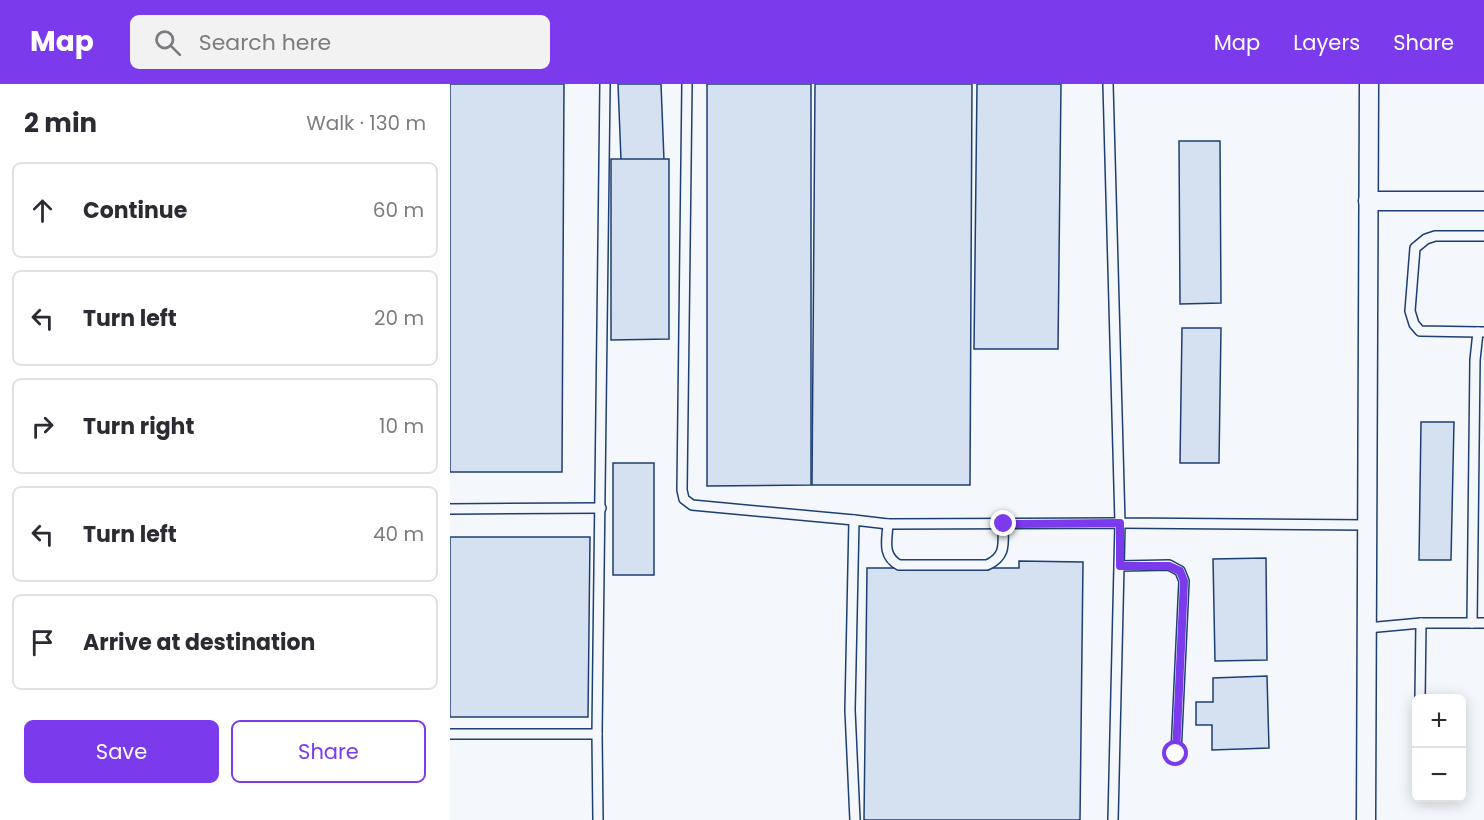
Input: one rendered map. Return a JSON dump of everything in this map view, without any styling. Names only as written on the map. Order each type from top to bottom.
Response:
[{"type":"street","points":[[1366,820],[1369,84]]},
{"type":"street","points":[[1368,201],[1484,201]]},
{"type":"lane","points":[[598,820],[597,734],[605,84]]},
{"type":"lane","points":[[687,84],[682,490],[684,499],[692,505],[888,524],[1367,525]]},
{"type":"lane","points":[[1108,84],[1120,523],[1113,820]]},
{"type":"lane","points":[[1472,623],[1475,360],[1481,332],[1420,332],[1414,324],[1410,311],[1415,248],[1426,239],[1436,236],[1484,236]]},
{"type":"lane","points":[[450,509],[601,508]]},
{"type":"lane","points":[[854,520],[850,710],[855,820]]},
{"type":"lane","points":[[888,524],[886,550],[891,560],[899,565],[987,565],[996,561],[1003,551],[1004,524]]},
{"type":"lane","points":[[1120,566],[1169,566],[1180,571],[1184,581],[1176,754]]},
{"type":"lane","points":[[1420,694],[1421,622]]},
{"type":"lane","points":[[1366,628],[1421,622],[1484,623]]},
{"type":"lane","points":[[450,734],[597,734]]},
{"type":"building","points":[[450,84],[564,84],[562,472],[450,472]]},
{"type":"building","points":[[618,84],[661,84],[664,160],[621,160]]},
{"type":"building","points":[[707,84],[811,84],[811,485],[707,486]]},
{"type":"building","points":[[815,84],[972,84],[970,485],[812,485]]},
{"type":"building","points":[[977,84],[1061,84],[1058,349],[974,349]]},
{"type":"building","points":[[1179,141],[1220,141],[1221,303],[1180,304]]},
{"type":"building","points":[[611,159],[669,159],[669,339],[611,340]]},
{"type":"building","points":[[1182,328],[1221,328],[1219,463],[1180,463]]},
{"type":"building","points":[[1421,422],[1454,422],[1451,560],[1419,560]]},
{"type":"building","points":[[613,463],[654,463],[654,575],[613,575]]},
{"type":"building","points":[[450,537],[590,537],[588,717],[450,717]]},
{"type":"building","points":[[1266,558],[1267,660],[1215,661],[1213,559]]},
{"type":"building","points":[[1019,561],[1083,562],[1080,820],[864,820],[867,568],[1019,568]]},
{"type":"building","points":[[1267,676],[1269,748],[1212,750],[1212,725],[1196,725],[1196,702],[1213,702],[1213,678]]},
{"type":"route","points":[[1004,524],[1120,523],[1120,566],[1169,566],[1180,571],[1184,581],[1176,754]]}]
